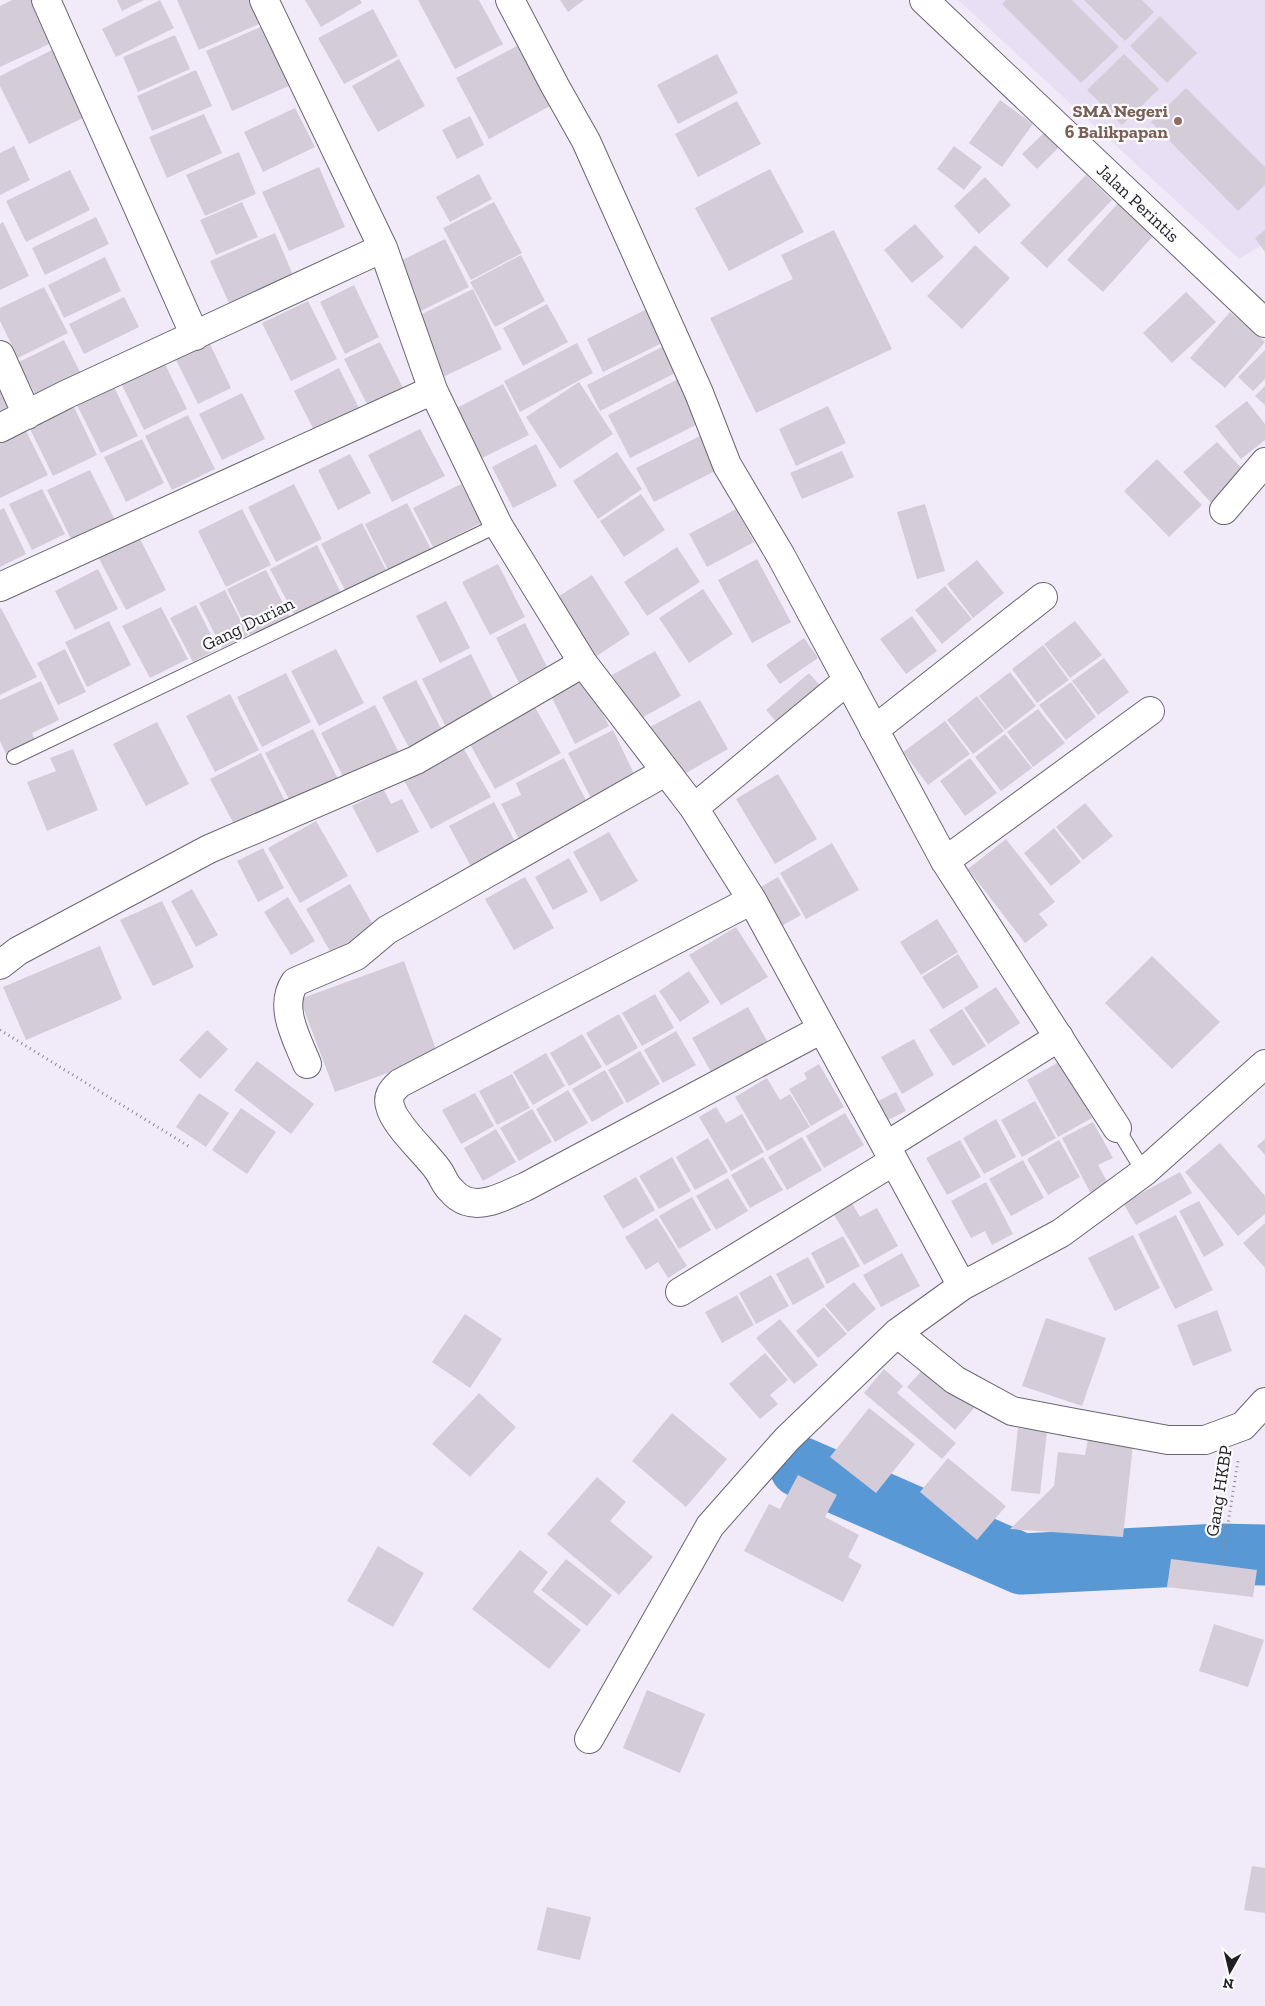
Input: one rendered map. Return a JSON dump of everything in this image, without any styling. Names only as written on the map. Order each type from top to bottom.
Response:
[{"type":"street","points":[[46,0],[195,336]]},
{"type":"street","points":[[264,0],[382,248],[433,390],[498,525],[583,663],[694,808],[752,900],[962,1286]]},
{"type":"street","points":[[510,0],[586,140],[698,393],[727,465],[781,556],[945,861],[1117,1128]]},
{"type":"street","name":"Jalan Perintis","points":[[924,0],[1265,323]]},
{"type":"street","points":[[0,428],[27,416],[65,395],[382,248]]},
{"type":"street","points":[[0,355],[27,416]]},
{"type":"street","points":[[0,587],[433,390]]},
{"type":"street","points":[[1224,510],[1265,462]]},
{"type":"street","points":[[874,730],[1043,597]]},
{"type":"street","points":[[0,964],[18,951],[209,849],[416,760],[583,663]]},
{"type":"street","points":[[694,808],[848,680]]},
{"type":"street","points":[[945,861],[1150,711]]},
{"type":"street","points":[[307,1064],[289,1016],[287,1002],[289,990],[295,982],[356,956],[387,930],[666,772]]},
{"type":"street","points":[[752,900],[400,1083],[392,1090],[389,1096],[389,1104],[393,1116],[439,1172],[450,1190],[466,1202],[476,1204],[490,1202],[525,1187],[822,1029]]},
{"type":"street","points":[[680,1292],[890,1154],[1059,1037]]},
{"type":"street","points":[[589,1739],[710,1526],[787,1439],[897,1333],[962,1286],[1061,1233],[1144,1172],[1265,1064]]},
{"type":"street","points":[[897,1333],[956,1380],[1012,1411],[1168,1440],[1205,1440],[1244,1426],[1265,1402]]},
{"type":"lane","name":"Gang Durian","points":[[14,757],[498,525]]},
{"type":"lane","points":[[1117,1128],[1144,1172]]},
{"type":"path","points":[[0,1030],[190,1147]]},
{"type":"path","name":"Gang HKBP","points":[[1222,1562],[1244,1426]]},
{"type":"shaded area","name":"SMA Negeri 6 Balikpapan","points":[[958,0],[1265,0],[1265,243],[1239,259]]},
{"type":"building","points":[[12,0],[38,0],[58,40],[0,67],[0,6]]},
{"type":"building","points":[[117,0],[144,0],[122,11]]},
{"type":"building","points":[[160,0],[174,28],[116,57],[102,29]]},
{"type":"building","points":[[177,0],[256,0],[266,21],[199,50]]},
{"type":"building","points":[[305,0],[360,0],[362,3],[321,27]]},
{"type":"building","points":[[418,0],[479,0],[503,44],[455,69]]},
{"type":"building","points":[[560,0],[584,0],[568,12]]},
{"type":"building","points":[[1006,0],[1072,0],[1119,47],[1081,83],[1002,4]]},
{"type":"building","points":[[1084,0],[1142,0],[1154,12],[1125,41]]},
{"type":"building","points":[[373,9],[398,56],[344,84],[318,38]]},
{"type":"building","points":[[1160,16],[1197,53],[1167,83],[1130,46]]},
{"type":"building","points":[[272,22],[298,82],[232,111],[206,51]]},
{"type":"building","points":[[175,35],[190,69],[138,92],[123,57]]},
{"type":"building","points":[[517,46],[550,106],[489,139],[456,78]]},
{"type":"building","points":[[56,48],[89,115],[29,144],[0,86],[0,76]]},
{"type":"building","points":[[717,54],[738,93],[678,124],[657,85]]},
{"type":"building","points":[[1124,54],[1159,89],[1122,125],[1087,90]]},
{"type":"building","points":[[399,59],[425,106],[378,132],[352,86]]},
{"type":"building","points":[[196,70],[212,106],[152,131],[137,96]]},
{"type":"building","points":[[1186,88],[1265,167],[1265,185],[1238,211],[1151,122]]},
{"type":"building","points":[[1000,100],[1033,124],[1002,167],[969,143]]},
{"type":"building","points":[[737,101],[761,144],[698,177],[675,134]]},
{"type":"building","points":[[295,108],[315,147],[263,172],[244,132]]},
{"type":"building","points":[[204,114],[222,153],[167,178],[149,137]]},
{"type":"building","points":[[470,116],[484,145],[457,159],[442,130]]},
{"type":"building","points":[[1046,131],[1060,146],[1037,169],[1022,154]]},
{"type":"building","points":[[14,146],[30,180],[0,195],[0,153]]},
{"type":"building","points":[[954,146],[982,167],[964,190],[937,169]]},
{"type":"building","points":[[239,152],[256,194],[205,216],[186,175]]},
{"type":"building","points":[[319,167],[345,227],[289,251],[262,192]]},
{"type":"building","points":[[770,169],[804,232],[729,271],[695,208]]},
{"type":"building","points":[[70,170],[90,210],[26,242],[6,201]]},
{"type":"building","points":[[479,174],[492,199],[450,222],[436,197]]},
{"type":"building","points":[[1086,175],[1112,200],[1047,268],[1020,243]]},
{"type":"building","points":[[985,177],[1011,205],[979,234],[954,206]]},
{"type":"building","points":[[242,202],[258,237],[216,255],[200,220]]},
{"type":"building","points":[[494,202],[522,253],[471,280],[443,228]]},
{"type":"building","points":[[1118,203],[1154,235],[1103,292],[1067,260]]},
{"type":"building","points":[[96,217],[109,244],[45,275],[32,248]]},
{"type":"building","points":[[3,222],[29,276],[0,290],[0,224]]},
{"type":"building","points":[[915,224],[944,257],[912,283],[884,250]]},
{"type":"building","points":[[834,230],[892,349],[756,413],[710,318],[793,279],[781,255]]},
{"type":"building","points":[[1265,230],[1265,252],[1255,238]]},
{"type":"building","points":[[275,233],[293,275],[229,303],[210,261]]},
{"type":"building","points":[[445,239],[469,287],[415,314],[390,266]]},
{"type":"building","points":[[975,245],[1010,278],[962,329],[927,296]]},
{"type":"building","points":[[521,255],[545,301],[495,327],[470,282]]},
{"type":"building","points":[[105,257],[121,291],[64,318],[48,285]]},
{"type":"building","points":[[354,285],[379,337],[345,354],[320,302]]},
{"type":"building","points":[[44,287],[68,333],[18,358],[0,321],[0,308]]},
{"type":"building","points":[[473,289],[502,349],[443,377],[414,318]]},
{"type":"building","points":[[1186,292],[1216,322],[1172,363],[1143,333]]},
{"type":"building","points":[[124,297],[139,327],[84,354],[69,324]]},
{"type":"building","points":[[308,301],[337,359],[291,381],[262,323]]},
{"type":"building","points":[[547,304],[568,342],[523,366],[503,328]]},
{"type":"building","points":[[647,309],[664,342],[603,372],[587,339]]},
{"type":"building","points":[[1230,312],[1265,342],[1225,388],[1190,358]]},
{"type":"building","points":[[207,338],[231,388],[198,404],[173,354]]},
{"type":"building","points":[[64,340],[82,376],[37,398],[19,362]]},
{"type":"building","points":[[380,342],[406,394],[371,412],[344,359]]},
{"type":"building","points":[[577,343],[593,373],[520,412],[504,381]]},
{"type":"building","points":[[668,344],[681,370],[600,411],[587,385]]},
{"type":"building","points":[[1265,350],[1265,379],[1253,391],[1238,377]]},
{"type":"building","points":[[162,358],[187,409],[144,430],[119,379]]},
{"type":"building","points":[[339,368],[361,412],[316,434],[294,391]]},
{"type":"building","points":[[0,376],[14,405],[0,412]]},
{"type":"building","points":[[684,376],[706,420],[630,458],[608,415]]},
{"type":"building","points":[[579,382],[613,434],[560,469],[526,417]]},
{"type":"building","points":[[503,384],[529,435],[476,461],[451,411]]},
{"type":"building","points":[[113,385],[138,436],[101,453],[76,403]]},
{"type":"building","points":[[1265,386],[1265,405],[1255,396]]},
{"type":"building","points":[[242,393],[265,439],[222,460],[199,414]]},
{"type":"building","points":[[1247,401],[1265,424],[1265,440],[1241,459],[1215,426]]},
{"type":"building","points":[[73,405],[97,455],[53,476],[29,427]]},
{"type":"building","points":[[828,406],[846,443],[796,466],[779,429]]},
{"type":"building","points":[[188,415],[215,469],[172,490],[145,436]]},
{"type":"building","points":[[23,425],[48,475],[0,498],[0,437]]},
{"type":"building","points":[[420,429],[445,476],[392,502],[368,455]]},
{"type":"building","points":[[706,433],[723,467],[654,502],[636,468]]},
{"type":"building","points":[[142,439],[164,483],[126,502],[104,457]]},
{"type":"building","points":[[1217,442],[1248,475],[1214,506],[1183,472]]},
{"type":"building","points":[[536,444],[557,486],[513,508],[492,467]]},
{"type":"building","points":[[842,451],[854,477],[802,499],[790,473]]},
{"type":"building","points":[[617,452],[642,489],[598,519],[573,481]]},
{"type":"building","points":[[350,454],[371,493],[338,510],[318,470]]},
{"type":"building","points":[[1157,459],[1202,505],[1169,537],[1124,491]]},
{"type":"building","points":[[90,470],[115,520],[72,541],[47,490]]},
{"type":"building","points":[[294,484],[322,539],[276,562],[248,507]]},
{"type":"building","points":[[461,484],[481,523],[433,547],[413,508]]},
{"type":"building","points":[[42,489],[65,534],[32,550],[9,504]]},
{"type":"building","points":[[641,494],[665,530],[624,557],[600,521]]},
{"type":"building","points":[[407,503],[431,549],[388,570],[365,524]]},
{"type":"building","points":[[925,504],[945,571],[917,579],[897,512]]},
{"type":"building","points":[[4,508],[26,554],[0,567],[0,510]]},
{"type":"building","points":[[242,509],[271,565],[226,587],[198,531]]},
{"type":"building","points":[[736,509],[754,542],[707,567],[689,534]]},
{"type":"building","points":[[362,523],[386,570],[345,590],[321,544]]},
{"type":"building","points":[[137,533],[166,590],[126,610],[96,553]]},
{"type":"building","points":[[317,545],[342,595],[296,618],[270,569]]},
{"type":"building","points":[[677,547],[700,582],[647,616],[624,582]]},
{"type":"building","points":[[757,559],[791,622],[752,643],[718,580]]},
{"type":"building","points":[[977,560],[1004,593],[973,618],[947,584]]},
{"type":"building","points":[[498,564],[525,617],[490,635],[462,582]]},
{"type":"building","points":[[98,569],[118,609],[75,630],[55,591]]},
{"type":"building","points":[[266,570],[292,621],[253,641],[227,589]]},
{"type":"building","points":[[592,575],[630,634],[589,661],[550,602]]},
{"type":"building","points":[[945,586],[972,619],[942,644],[915,610]]},
{"type":"building","points":[[703,589],[733,634],[689,663],[659,618]]},
{"type":"building","points":[[225,590],[248,635],[222,648],[199,603]]},
{"type":"building","points":[[446,601],[470,648],[440,663],[416,616]]},
{"type":"building","points":[[196,605],[218,649],[193,662],[170,618]]},
{"type":"building","points":[[161,607],[188,659],[150,678],[122,626]]},
{"type":"building","points":[[0,609],[37,677],[0,695]]},
{"type":"building","points":[[912,616],[937,651],[906,674],[880,639]]},
{"type":"building","points":[[109,621],[131,665],[87,687],[65,642]]},
{"type":"building","points":[[1075,621],[1102,655],[1070,678],[1044,644]]},
{"type":"building","points":[[525,623],[552,677],[523,691],[496,638]]},
{"type":"building","points":[[804,638],[818,658],[780,684],[766,665]]},
{"type":"building","points":[[1043,645],[1069,680],[1037,703],[1012,669]]},
{"type":"building","points":[[65,649],[86,692],[58,705],[37,663]]},
{"type":"building","points":[[336,649],[364,703],[319,726],[291,671]]},
{"type":"building","points":[[655,651],[681,696],[638,720],[612,675]]},
{"type":"building","points":[[471,654],[497,706],[448,731],[422,679]]},
{"type":"building","points":[[1104,658],[1129,692],[1098,715],[1072,681]]},
{"type":"building","points":[[1010,672],[1036,706],[1005,730],[979,696]]},
{"type":"building","points":[[286,673],[311,722],[262,747],[237,697]]},
{"type":"building","points":[[809,673],[823,689],[780,726],[766,710]]},
{"type":"building","points":[[585,679],[609,726],[575,744],[551,696]]},
{"type":"building","points":[[416,680],[446,738],[413,755],[382,697]]},
{"type":"building","points":[[41,681],[59,720],[32,733],[35,740],[6,754],[0,741],[0,700]]},
{"type":"building","points":[[1071,682],[1096,717],[1066,740],[1039,705]]},
{"type":"building","points":[[230,694],[259,750],[215,772],[186,716]]},
{"type":"building","points":[[977,696],[1004,731],[973,754],[947,720]]},
{"type":"building","points":[[700,700],[728,749],[679,777],[650,727]]},
{"type":"building","points":[[532,702],[561,753],[495,789],[467,739]]},
{"type":"building","points":[[375,705],[403,761],[349,788],[321,733]]},
{"type":"building","points":[[1038,709],[1065,743],[1033,767],[1007,732]]},
{"type":"building","points":[[945,721],[970,754],[928,785],[903,752]]},
{"type":"building","points":[[157,722],[189,784],[146,806],[113,744]]},
{"type":"building","points":[[313,729],[339,781],[292,805],[265,753]]},
{"type":"building","points":[[613,730],[636,778],[592,800],[568,753]]},
{"type":"building","points":[[1005,734],[1032,768],[1001,791],[975,757]]},
{"type":"building","points":[[460,742],[491,797],[431,829],[401,775]]},
{"type":"building","points":[[73,749],[98,810],[47,831],[27,782],[56,771],[50,758]]},
{"type":"building","points":[[261,753],[286,803],[236,828],[210,779]]},
{"type":"building","points":[[564,758],[590,808],[521,843],[501,804],[521,795],[516,783]]},
{"type":"building","points":[[970,758],[997,793],[965,816],[940,781]]},
{"type":"building","points":[[778,774],[817,839],[775,864],[736,799]]},
{"type":"building","points":[[384,790],[391,804],[402,799],[419,832],[377,853],[352,806]]},
{"type":"building","points":[[494,802],[518,847],[473,870],[449,826]]},
{"type":"building","points":[[1085,803],[1113,836],[1083,860],[1056,827]]},
{"type":"building","points":[[316,821],[348,876],[300,903],[268,848]]},
{"type":"building","points":[[1054,828],[1081,862],[1051,886],[1024,853]]},
{"type":"building","points":[[609,832],[638,881],[601,902],[573,852]]},
{"type":"building","points":[[1006,839],[1055,902],[1039,914],[1048,925],[1025,943],[968,869]]},
{"type":"building","points":[[832,843],[859,890],[806,919],[780,873]]},
{"type":"building","points":[[263,848],[284,888],[258,902],[237,861]]},
{"type":"building","points":[[569,858],[588,892],[553,910],[535,877]]},
{"type":"building","points":[[525,877],[554,928],[514,950],[485,899]]},
{"type":"building","points":[[778,877],[801,915],[776,929],[754,891]]},
{"type":"building","points":[[350,884],[375,928],[331,953],[306,909]]},
{"type":"building","points":[[192,889],[218,935],[196,947],[171,901]]},
{"type":"building","points":[[288,897],[315,941],[291,955],[264,912]]},
{"type":"building","points":[[162,901],[194,967],[153,986],[120,920]]},
{"type":"building","points":[[937,919],[958,952],[921,975],[900,942]]},
{"type":"building","points":[[736,927],[768,977],[721,1005],[689,955]]},
{"type":"building","points":[[100,946],[122,999],[26,1040],[3,987]]},
{"type":"building","points":[[958,954],[979,987],[943,1009],[922,977]]},
{"type":"building","points":[[1152,956],[1220,1022],[1172,1069],[1105,1003]]},
{"type":"building","points":[[404,961],[438,1055],[335,1092],[300,999]]},
{"type":"building","points":[[689,971],[710,1002],[680,1022],[659,991]]},
{"type":"building","points":[[996,987],[1020,1023],[988,1044],[964,1008]]},
{"type":"building","points":[[655,994],[674,1028],[642,1046],[622,1013]]},
{"type":"building","points":[[748,1007],[771,1048],[715,1079],[692,1038]]},
{"type":"building","points":[[962,1009],[986,1046],[953,1066],[929,1030]]},
{"type":"building","points":[[619,1014],[638,1048],[606,1066],[586,1033]]},
{"type":"building","points":[[207,1030],[228,1049],[200,1079],[179,1060]]},
{"type":"building","points":[[676,1031],[696,1065],[663,1083],[644,1050]]},
{"type":"building","points":[[582,1034],[602,1067],[569,1086],[550,1053]]},
{"type":"building","points":[[914,1039],[934,1075],[902,1094],[881,1057]]},
{"type":"building","points":[[640,1051],[660,1084],[627,1103],[608,1070]]},
{"type":"building","points":[[546,1053],[565,1086],[533,1105],[513,1072]]},
{"type":"building","points":[[257,1061],[314,1104],[291,1134],[234,1090]]},
{"type":"building","points":[[1061,1061],[1092,1118],[1058,1137],[1027,1080]]},
{"type":"building","points":[[819,1064],[844,1107],[811,1126],[789,1089],[807,1079],[804,1073]]},
{"type":"building","points":[[605,1070],[624,1103],[592,1122],[572,1089]]},
{"type":"building","points":[[512,1074],[530,1108],[497,1125],[479,1091]]},
{"type":"building","points":[[767,1078],[780,1100],[790,1094],[810,1127],[767,1151],[735,1097]]},
{"type":"building","points":[[568,1090],[588,1123],[555,1142],[536,1109]]},
{"type":"building","points":[[896,1092],[906,1111],[886,1121],[876,1102]]},
{"type":"building","points":[[199,1093],[229,1113],[206,1147],[176,1127]]},
{"type":"building","points":[[475,1093],[494,1126],[461,1144],[442,1110]]},
{"type":"building","points":[[1035,1101],[1056,1138],[1022,1157],[1001,1120]]},
{"type":"building","points":[[716,1107],[726,1123],[742,1114],[764,1152],[731,1171],[699,1117]]},
{"type":"building","points":[[241,1108],[276,1132],[247,1174],[212,1150]]},
{"type":"building","points":[[532,1109],[552,1142],[519,1161],[500,1128]]},
{"type":"building","points":[[845,1113],[864,1145],[824,1168],[806,1136]]},
{"type":"building","points":[[996,1119],[1016,1157],[984,1174],[963,1138]]},
{"type":"building","points":[[1093,1122],[1113,1158],[1098,1165],[1109,1185],[1091,1194],[1062,1138]]},
{"type":"building","points":[[496,1129],[516,1162],[483,1181],[464,1148]]},
{"type":"building","points":[[802,1137],[822,1170],[787,1190],[768,1157]]},
{"type":"building","points":[[708,1138],[728,1172],[695,1190],[676,1157]]},
{"type":"building","points":[[1265,1139],[1265,1155],[1257,1146]]},
{"type":"building","points":[[960,1140],[981,1177],[947,1195],[926,1158]]},
{"type":"building","points":[[1059,1140],[1080,1177],[1048,1195],[1027,1159]]},
{"type":"building","points":[[1220,1143],[1265,1196],[1265,1214],[1238,1236],[1185,1172]]},
{"type":"building","points":[[672,1157],[691,1191],[659,1209],[639,1176]]},
{"type":"building","points":[[763,1157],[783,1190],[750,1208],[731,1175]]},
{"type":"building","points":[[1023,1160],[1044,1198],[1011,1216],[989,1179]]},
{"type":"building","points":[[1180,1172],[1192,1193],[1136,1225],[1123,1203]]},
{"type":"building","points":[[636,1177],[655,1210],[623,1229],[603,1196]]},
{"type":"building","points":[[728,1178],[748,1211],[716,1230],[696,1196]]},
{"type":"building","points":[[986,1182],[1013,1234],[992,1245],[985,1231],[971,1238],[951,1201]]},
{"type":"building","points":[[692,1197],[711,1230],[679,1249],[659,1216]]},
{"type":"building","points":[[1199,1201],[1224,1245],[1204,1257],[1179,1211]]},
{"type":"building","points":[[852,1203],[860,1217],[877,1208],[898,1246],[864,1265],[833,1213]]},
{"type":"building","points":[[1176,1215],[1213,1290],[1175,1309],[1138,1234]]},
{"type":"building","points":[[657,1218],[687,1266],[668,1278],[658,1262],[646,1270],[625,1237]]},
{"type":"building","points":[[1265,1223],[1265,1268],[1243,1243]]},
{"type":"building","points":[[1133,1235],[1160,1288],[1115,1311],[1088,1258]]},
{"type":"building","points":[[843,1236],[860,1266],[827,1284],[811,1253]]},
{"type":"building","points":[[902,1253],[920,1286],[881,1307],[863,1275]]},
{"type":"building","points":[[808,1257],[825,1287],[793,1305],[776,1274]]},
{"type":"building","points":[[771,1275],[789,1306],[756,1324],[739,1293]]},
{"type":"building","points":[[854,1282],[876,1309],[848,1332],[825,1305]]},
{"type":"building","points":[[737,1295],[754,1325],[722,1343],[705,1312]]},
{"type":"building","points":[[824,1307],[847,1334],[818,1358],[796,1331]]},
{"type":"building","points":[[1217,1310],[1232,1351],[1193,1366],[1177,1325]]},
{"type":"building","points":[[465,1314],[502,1339],[470,1388],[432,1362]]},
{"type":"building","points":[[1046,1318],[1106,1338],[1082,1406],[1022,1386]]},
{"type":"building","points":[[780,1319],[818,1365],[794,1384],[756,1338]]},
{"type":"building","points":[[765,1353],[788,1380],[770,1395],[778,1404],[760,1419],[729,1384]]},
{"type":"building","points":[[927,1365],[975,1407],[955,1430],[907,1387]]},
{"type":"building","points":[[884,1369],[903,1386],[897,1393],[956,1443],[942,1459],[864,1393]]},
{"type":"building","points":[[479,1393],[516,1427],[470,1477],[432,1444]]},
{"type":"building","points":[[869,1408],[915,1444],[876,1493],[830,1457]]},
{"type":"building","points":[[672,1413],[727,1459],[686,1507],[632,1461]]},
{"type":"building","points":[[1018,1428],[1047,1431],[1040,1494],[1011,1491]]},
{"type":"building","points":[[1088,1439],[1133,1445],[1123,1537],[1010,1529],[1054,1486],[1058,1452],[1085,1455]]},
{"type":"building","points":[[948,1458],[1006,1506],[977,1540],[920,1492]]},
{"type":"building","points":[[798,1475],[837,1495],[825,1517],[859,1535],[848,1557],[862,1565],[843,1602],[744,1551],[769,1504],[780,1509]]},
{"type":"building","points":[[597,1477],[626,1502],[610,1521],[653,1557],[619,1595],[547,1534]]},
{"type":"building","points":[[378,1546],[424,1573],[393,1627],[347,1601]]},
{"type":"building","points":[[520,1550],[548,1572],[533,1592],[581,1630],[549,1669],[472,1609]]},
{"type":"building","points":[[566,1559],[612,1595],[587,1626],[541,1590]]},
{"type":"building","points":[[1171,1559],[1257,1570],[1253,1597],[1167,1587]]},
{"type":"building","points":[[1214,1624],[1264,1640],[1248,1687],[1199,1671]]},
{"type":"building","points":[[647,1690],[705,1714],[680,1773],[623,1748]]},
{"type":"building","points":[[1252,1866],[1265,1868],[1265,1913],[1244,1910]]},
{"type":"building","points":[[547,1907],[591,1917],[580,1960],[537,1950]]},
{"type":"waterway","points":[[800,1467],[1022,1564],[1220,1554],[1265,1555]]},
{"type":"place","name":"SMA Negeri 6 Balikpapan","points":[[1178,121]]}]
